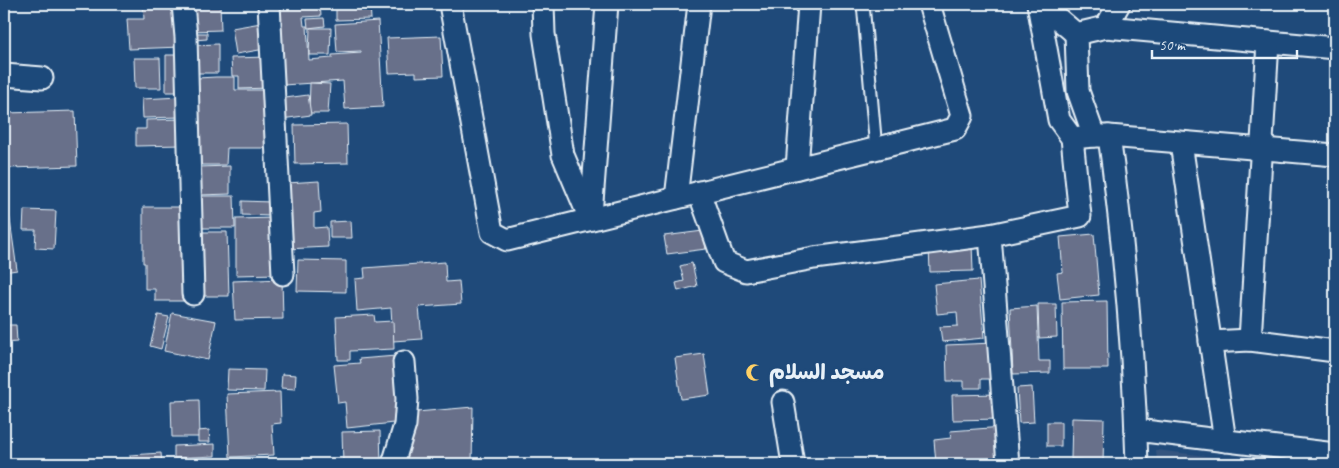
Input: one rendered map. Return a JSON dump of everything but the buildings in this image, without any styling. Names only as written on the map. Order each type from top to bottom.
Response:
[{"type":"street","points":[[183,4],[186,36],[193,294]]},
{"type":"street","points":[[269,4],[283,274]]},
{"type":"street","points":[[450,4],[492,232],[507,240],[955,129],[962,116],[930,4]]},
{"type":"street","points":[[543,4],[544,34],[563,155],[590,219]]},
{"type":"street","points":[[590,219],[607,4]]},
{"type":"street","points":[[676,198],[699,4]]},
{"type":"street","points":[[797,168],[809,4]]},
{"type":"street","points":[[699,192],[724,262],[746,271],[814,258],[990,235],[1080,216],[1072,138],[1059,120],[1039,4]]},
{"type":"street","points":[[1039,4],[1076,34],[1078,91],[1102,136],[1119,206],[1135,396],[1137,464]]},
{"type":"street","points":[[1106,27],[1119,4]]},
{"type":"street","points":[[1076,34],[1106,27],[1335,48]]},
{"type":"street","points":[[1250,340],[1268,42]]},
{"type":"street","points":[[4,75],[42,78]]},
{"type":"street","points":[[1072,138],[1102,136],[1335,155]]},
{"type":"street","points":[[1181,143],[1225,441]]},
{"type":"street","points":[[990,235],[1008,464]]},
{"type":"street","points":[[1210,342],[1250,340],[1335,351]]},
{"type":"street","points":[[394,464],[404,425],[407,399],[404,362]]},
{"type":"street","points":[[783,402],[793,464]]},
{"type":"street","points":[[1136,430],[1335,454]]},
{"type":"lane","points":[[863,4],[876,149]]},
{"type":"shaded area","points":[[1156,450],[1272,464],[1157,464]]},
{"type":"place","name":"مسجد السلام","points":[[755,372]]}]
